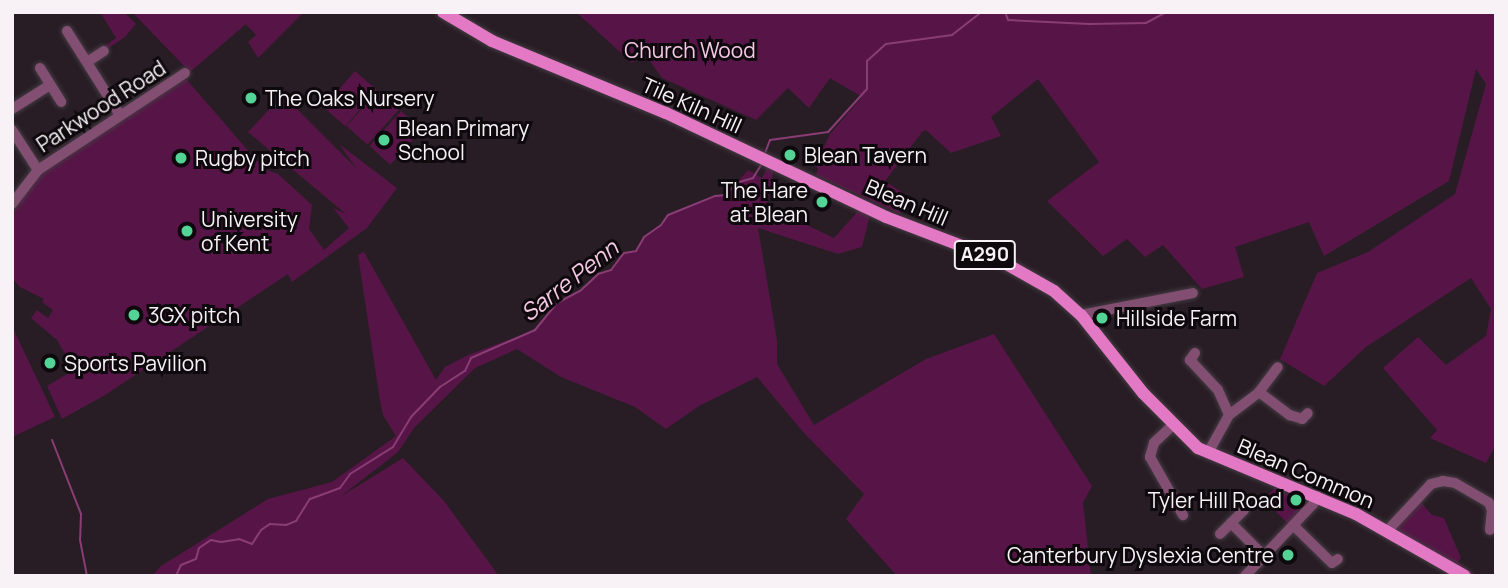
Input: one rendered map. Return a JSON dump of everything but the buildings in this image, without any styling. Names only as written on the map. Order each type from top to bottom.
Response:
[{"type":"main road","name":"Tile Kiln Hill","points":[[443,12],[492,41],[666,113],[789,170]]},
{"type":"main road","name":"Blean Hill","points":[[789,170],[886,217],[1001,261],[1054,291],[1081,315],[1143,393]]},
{"type":"main road","name":"Blean Common","points":[[1143,393],[1173,425],[1208,453],[1317,496],[1388,530],[1465,576]]},
{"type":"street","points":[[67,30],[120,115]]},
{"type":"street","points":[[87,62],[104,51]]},
{"type":"street","points":[[40,68],[61,102]]},
{"type":"street","name":"Parkwood Road","points":[[12,204],[38,170],[185,74]]},
{"type":"street","points":[[12,109],[50,85]]},
{"type":"street","points":[[12,130],[38,170]]},
{"type":"street","points":[[1081,315],[1193,293]]},
{"type":"street","points":[[1195,353],[1190,360],[1218,390],[1229,415]]},
{"type":"street","points":[[1208,453],[1229,415],[1259,392],[1278,367]]},
{"type":"street","points":[[1259,392],[1290,415],[1302,419],[1308,413]]},
{"type":"street","points":[[1173,425],[1154,443],[1150,457],[1183,515]]},
{"type":"street","points":[[1388,530],[1432,484],[1443,481],[1455,483],[1486,501],[1491,507],[1486,518],[1490,530]]},
{"type":"street","points":[[1245,576],[1317,496]]},
{"type":"street","points":[[1220,534],[1244,510]]},
{"type":"street","points":[[1231,523],[1264,556]]},
{"type":"street","points":[[1293,525],[1332,562],[1338,559]]},
{"type":"green space","points":[[100,12],[124,12],[136,24],[125,37],[107,49],[105,46],[116,38]]},
{"type":"green space","points":[[132,12],[304,12],[258,58],[248,42],[256,35],[246,24],[190,72]]},
{"type":"green space","name":"Church Wood","points":[[576,12],[1496,12],[1496,445],[1486,463],[1430,438],[1437,430],[1383,368],[1418,337],[1446,365],[1486,336],[1491,309],[1471,278],[1366,347],[1324,386],[1280,359],[1317,273],[1368,252],[1455,194],[1486,84],[1476,69],[1449,181],[1324,256],[1309,222],[1235,247],[1244,277],[1202,289],[1163,245],[1145,257],[1127,239],[1103,256],[1047,201],[1099,162],[1038,79],[991,117],[1001,136],[951,153],[926,130],[922,132],[885,181],[909,197],[900,214],[816,175],[818,168],[815,166],[830,134],[862,97],[830,78],[809,108],[788,88],[756,120],[662,78],[645,54],[632,63]]},
{"type":"green space","points":[[355,71],[377,90],[345,126],[324,107]]},
{"type":"green space","name":"University of Kent","points":[[187,80],[264,169],[278,174],[312,205],[309,229],[324,250],[349,228],[333,208],[346,214],[248,132],[283,95],[357,169],[339,144],[397,188],[367,228],[292,282],[288,274],[105,395],[62,419],[47,386],[74,370],[57,340],[31,318],[37,310],[48,318],[53,310],[42,302],[44,299],[20,287],[12,278],[12,214],[39,175],[180,81]]},
{"type":"green space","points":[[378,91],[399,110],[367,145],[347,126]]},
{"type":"green space","points":[[401,111],[422,130],[390,165],[370,146]]},
{"type":"green space","points":[[768,166],[774,169],[767,206],[834,238],[859,210],[870,215],[862,247],[838,254],[758,228],[777,340],[777,364],[814,425],[926,359],[994,334],[1092,486],[1083,503],[1091,576],[897,576],[846,519],[864,494],[804,433],[757,377],[699,406],[666,429],[635,407],[561,377],[517,349],[475,368],[414,428],[398,452],[340,497],[403,458],[444,501],[499,576],[152,576],[161,566],[268,499],[332,482],[396,436],[383,415],[380,401],[358,255],[364,252],[436,380],[445,367],[468,355],[535,330],[557,303],[580,291],[598,274],[611,270],[624,253],[636,250],[644,237],[661,226],[668,215],[715,196],[726,195],[748,170],[762,178]]},
{"type":"green space","points":[[12,326],[55,417],[12,437]]},
{"type":"green space","points":[[1278,485],[1302,510],[1288,524],[1264,499]]},
{"type":"green space","points":[[1417,498],[1432,515],[1444,518],[1461,558],[1458,562],[1477,576],[1465,576],[1388,530]]},
{"type":"waterway","name":"Sarre Penn","points":[[765,153],[770,140],[828,132],[867,89],[867,61],[886,44],[952,35],[981,12]]},
{"type":"waterway","name":"Sarre Penn","points":[[1005,12],[1008,20],[1089,24],[1146,23],[1167,12]]},
{"type":"waterway","name":"Sarre Penn","points":[[176,576],[181,565],[196,559],[199,548],[211,540],[221,542],[239,539],[252,544],[261,530],[270,524],[286,525],[296,521],[310,499],[340,488],[350,474],[393,447],[411,417],[440,387],[465,371],[471,358],[535,330],[557,303],[580,291],[598,274],[611,270],[624,253],[636,251],[644,237],[661,225],[668,215],[715,196],[726,195],[736,183],[753,178],[761,165]]},
{"type":"waterway","points":[[52,440],[81,514],[80,540],[87,576]]},
{"type":"place","name":"The Oaks Nursery","points":[[251,98]]},
{"type":"place","name":"Blean Primary School","points":[[384,140]]},
{"type":"place","name":"Blean Tavern","points":[[790,155]]},
{"type":"place","name":"Rugby pitch","points":[[181,158]]},
{"type":"place","name":"The Hare at Blean","points":[[822,202]]},
{"type":"place","name":"University of Kent","points":[[187,231]]},
{"type":"place","name":"3GX pitch","points":[[134,315]]},
{"type":"place","name":"Hillside Farm","points":[[1102,318]]},
{"type":"place","name":"Sports Pavilion","points":[[50,363]]},
{"type":"place","name":"Tyler Hill Road","points":[[1296,500]]},
{"type":"place","name":"Canterbury Dyslexia Centre","points":[[1288,555]]}]
